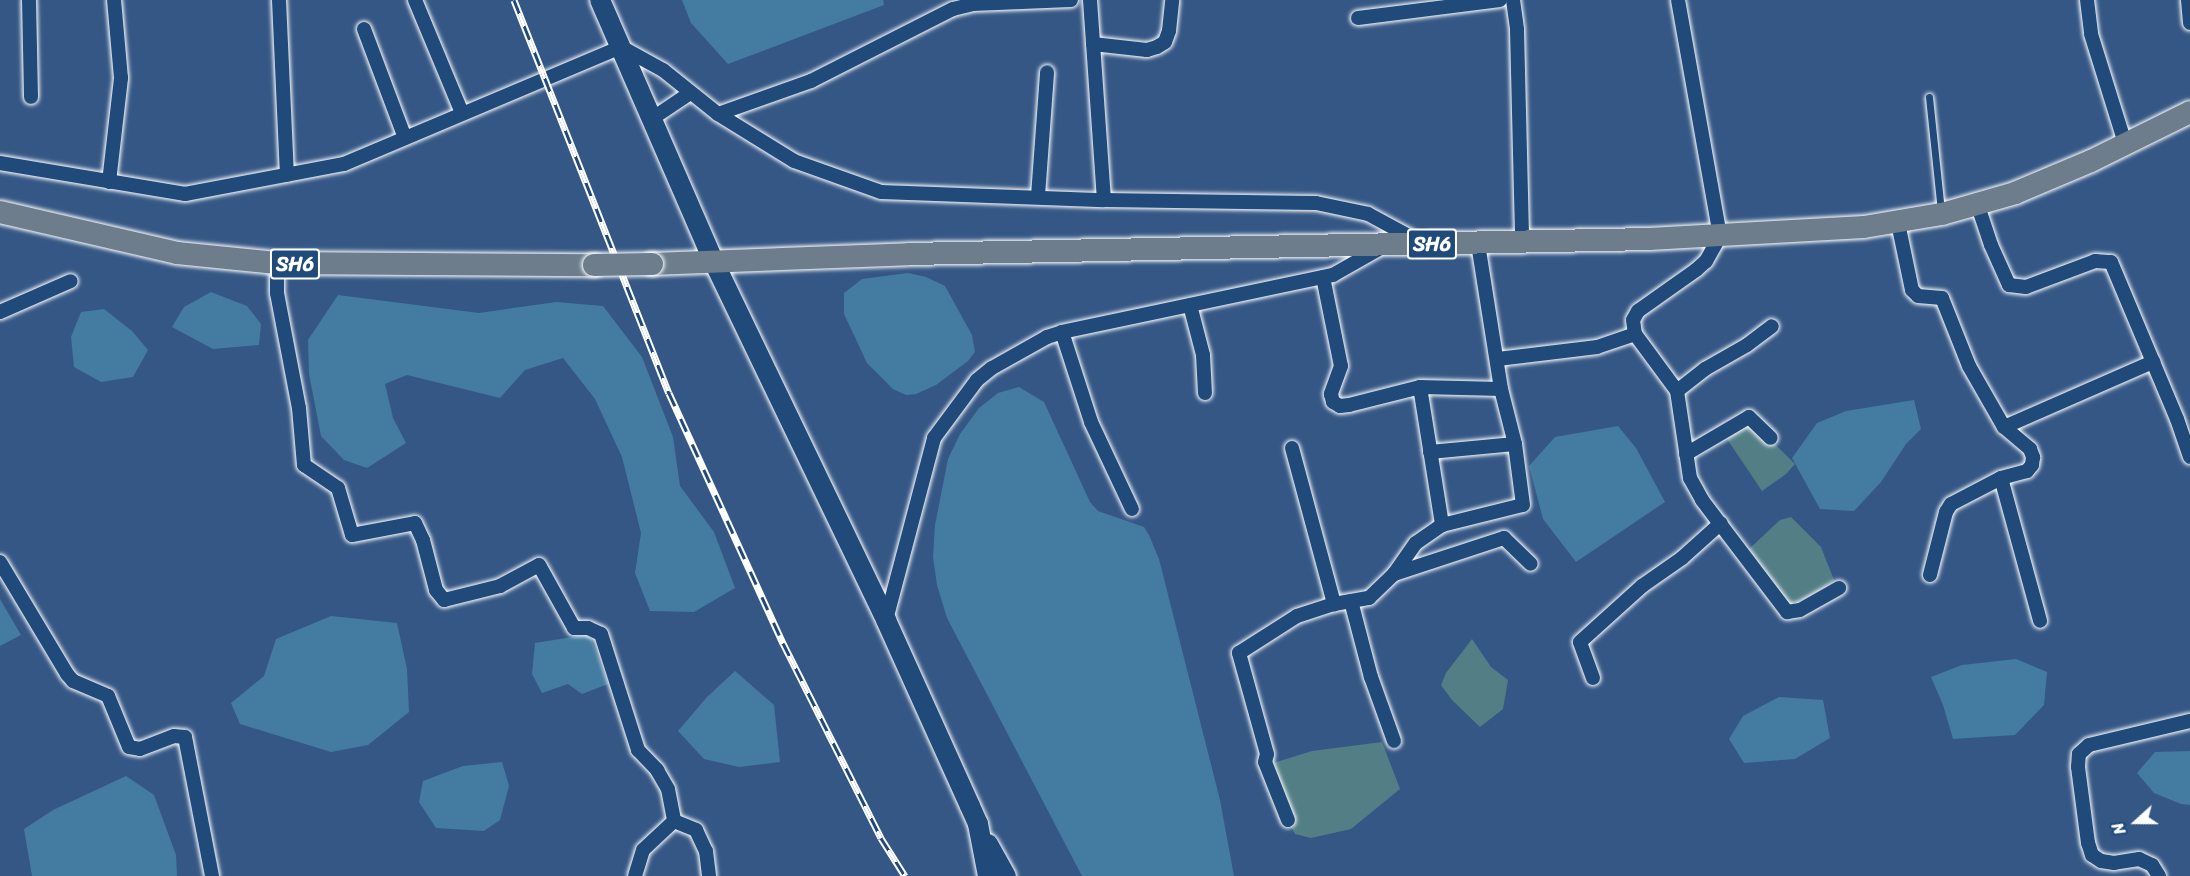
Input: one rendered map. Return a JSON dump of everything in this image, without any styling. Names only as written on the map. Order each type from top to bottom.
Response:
[{"type":"main road","points":[[600,0],[713,260],[886,620],[978,824],[1006,876]]},
{"type":"main road","name":"SH6","points":[[0,212],[177,253],[277,263],[652,264],[713,260],[1151,248],[1385,245],[1720,236],[1831,230],[1898,223],[1978,206],[2052,178],[2190,111]]},
{"type":"main road","points":[[978,824],[988,876]]},
{"type":"street","points":[[29,0],[31,97]]},
{"type":"street","points":[[109,182],[121,78],[114,0]]},
{"type":"street","points":[[279,0],[287,175]]},
{"type":"street","points":[[415,0],[462,113]]},
{"type":"street","points":[[718,114],[820,76],[954,9],[973,4],[1071,0]]},
{"type":"street","points":[[1090,0],[1104,200]]},
{"type":"street","points":[[1093,45],[1147,50],[1166,42],[1172,0]]},
{"type":"street","points":[[1358,18],[1500,0]]},
{"type":"street","points":[[1513,0],[1517,30],[1522,242]]},
{"type":"street","points":[[1678,0],[1720,236],[1706,261],[1638,311],[1633,320],[1635,334],[1677,391],[1690,478],[1702,500],[1787,612],[1800,610],[1839,588]]},
{"type":"street","points":[[2087,0],[2091,34],[2125,143]]},
{"type":"street","points":[[2188,0],[2190,23]]},
{"type":"street","points":[[364,29],[405,138]]},
{"type":"street","points":[[0,164],[185,194],[287,175],[344,164],[621,47],[663,70],[718,114],[794,161],[881,192],[1104,200],[1316,203],[1368,214],[1425,244]]},
{"type":"street","points":[[1038,196],[1047,72]]},
{"type":"street","points":[[653,118],[690,93]]},
{"type":"street","points":[[1978,206],[1991,245],[2009,285],[2026,286],[2095,261],[2111,262],[2190,458]]},
{"type":"street","points":[[1898,223],[1912,290],[1918,296],[1942,298],[1969,366],[2004,428],[2030,449],[2033,457],[2032,465],[2027,471],[2001,478],[1951,504],[1930,575]]},
{"type":"street","points":[[1288,820],[1265,762],[1267,754],[1239,653],[1297,616],[1334,604],[1369,598],[1394,574],[1416,543],[1442,525],[1523,505],[1515,444],[1501,389],[1478,243]]},
{"type":"street","points":[[886,620],[934,438],[977,380],[992,368],[1047,337],[1062,332],[1323,277],[1344,270],[1385,245]]},
{"type":"street","points":[[277,263],[277,293],[299,408],[304,465],[338,488],[352,535],[415,523],[423,540],[436,590],[444,600],[500,586],[539,565],[574,628],[588,628],[602,634],[638,750],[657,770],[668,789],[674,821]]},
{"type":"street","points":[[1323,277],[1341,366],[1331,394],[1334,402],[1340,406],[1420,387],[1501,389]]},
{"type":"street","points":[[0,312],[71,281]]},
{"type":"street","points":[[1190,305],[1203,355],[1205,393]]},
{"type":"street","points":[[1677,391],[1705,369],[1747,345],[1772,326]]},
{"type":"street","points":[[1062,332],[1091,422],[1132,509]]},
{"type":"street","points":[[1498,359],[1597,347],[1635,334]]},
{"type":"street","points":[[2004,428],[2153,362]]},
{"type":"street","points":[[1420,387],[1442,525]]},
{"type":"street","points":[[1686,454],[1749,417],[1771,438]]},
{"type":"street","points":[[1430,452],[1515,444]]},
{"type":"street","points":[[1292,448],[1334,604]]},
{"type":"street","points":[[2001,478],[2040,621]]},
{"type":"street","points":[[1593,678],[1580,642],[1642,586],[1682,558],[1721,523]]},
{"type":"street","points":[[1394,574],[1504,538],[1531,564]]},
{"type":"street","points":[[0,562],[67,674],[73,681],[108,696],[129,747],[140,749],[174,736],[185,737],[212,876]]},
{"type":"street","points":[[1352,601],[1371,677],[1395,741]]},
{"type":"street","points":[[2158,876],[2152,865],[2139,859],[2114,863],[2101,861],[2092,855],[2085,822],[2078,767],[2079,754],[2089,745],[2190,721]]},
{"type":"street","points":[[634,876],[643,850],[674,821]]},
{"type":"street","points":[[674,821],[696,830],[706,851],[709,876]]},
{"type":"lane","points":[[1929,97],[1942,214]]},
{"type":"green space","points":[[1749,419],[1795,464],[1786,474],[1762,491],[1723,433]]},
{"type":"green space","points":[[1791,517],[1821,547],[1834,580],[1818,592],[1799,601],[1788,603],[1749,549],[1780,520]]},
{"type":"green space","points":[[1472,639],[1491,667],[1508,680],[1503,709],[1480,727],[1452,700],[1441,685],[1446,673]]},
{"type":"green space","points":[[1382,742],[1400,789],[1351,829],[1311,838],[1295,834],[1271,787],[1270,764],[1312,751]]},
{"type":"water","points":[[682,0],[883,0],[884,5],[728,64],[691,23]]},
{"type":"water","points":[[908,273],[926,277],[945,286],[972,335],[975,352],[968,361],[936,385],[916,394],[906,395],[893,389],[867,363],[844,314],[844,293],[862,279]]},
{"type":"water","points":[[211,292],[247,306],[261,324],[259,345],[213,349],[172,327],[184,307]]},
{"type":"water","points":[[338,295],[479,313],[556,302],[603,306],[642,357],[673,437],[680,486],[714,532],[735,588],[694,612],[650,611],[635,573],[641,533],[622,457],[595,399],[563,358],[525,370],[500,398],[407,375],[385,384],[393,418],[406,443],[367,468],[344,460],[321,436],[309,374],[308,340]]},
{"type":"water","points":[[104,309],[132,331],[148,350],[133,377],[101,382],[74,367],[71,337],[81,312]]},
{"type":"water","points":[[1019,387],[1044,402],[1090,502],[1098,511],[1144,527],[1149,535],[1159,559],[1220,800],[1234,876],[1082,876],[947,618],[937,585],[933,557],[935,525],[948,459],[960,434],[979,408],[998,393]]},
{"type":"water","points":[[1914,400],[1921,429],[1906,444],[1881,482],[1854,511],[1820,509],[1792,458],[1817,423],[1846,411]]},
{"type":"water","points":[[1618,426],[1636,448],[1665,502],[1576,562],[1543,519],[1529,466],[1555,437]]},
{"type":"water","points":[[0,599],[21,635],[0,646]]},
{"type":"water","points":[[331,616],[397,623],[407,669],[409,712],[368,745],[331,752],[240,724],[231,703],[264,676],[276,639]]},
{"type":"water","points":[[585,635],[591,638],[608,684],[582,694],[568,684],[542,693],[532,674],[535,643]]},
{"type":"water","points":[[2016,659],[2047,672],[2044,705],[2015,735],[1953,739],[1943,705],[1931,677],[1962,665]]},
{"type":"water","points":[[735,671],[774,705],[780,762],[739,767],[704,759],[678,731],[707,697]]},
{"type":"water","points":[[1779,697],[1823,700],[1830,738],[1795,759],[1744,763],[1729,739],[1743,716]]},
{"type":"water","points":[[2190,751],[2190,805],[2181,804],[2154,793],[2137,773],[2155,752]]},
{"type":"water","points":[[502,762],[509,786],[500,820],[484,831],[436,828],[419,802],[423,781],[463,766]]},
{"type":"water","points":[[126,776],[154,795],[176,855],[177,876],[32,876],[24,829],[53,810]]},
{"type":"railway","points":[[514,0],[669,393],[783,643],[881,838],[905,876]]}]
